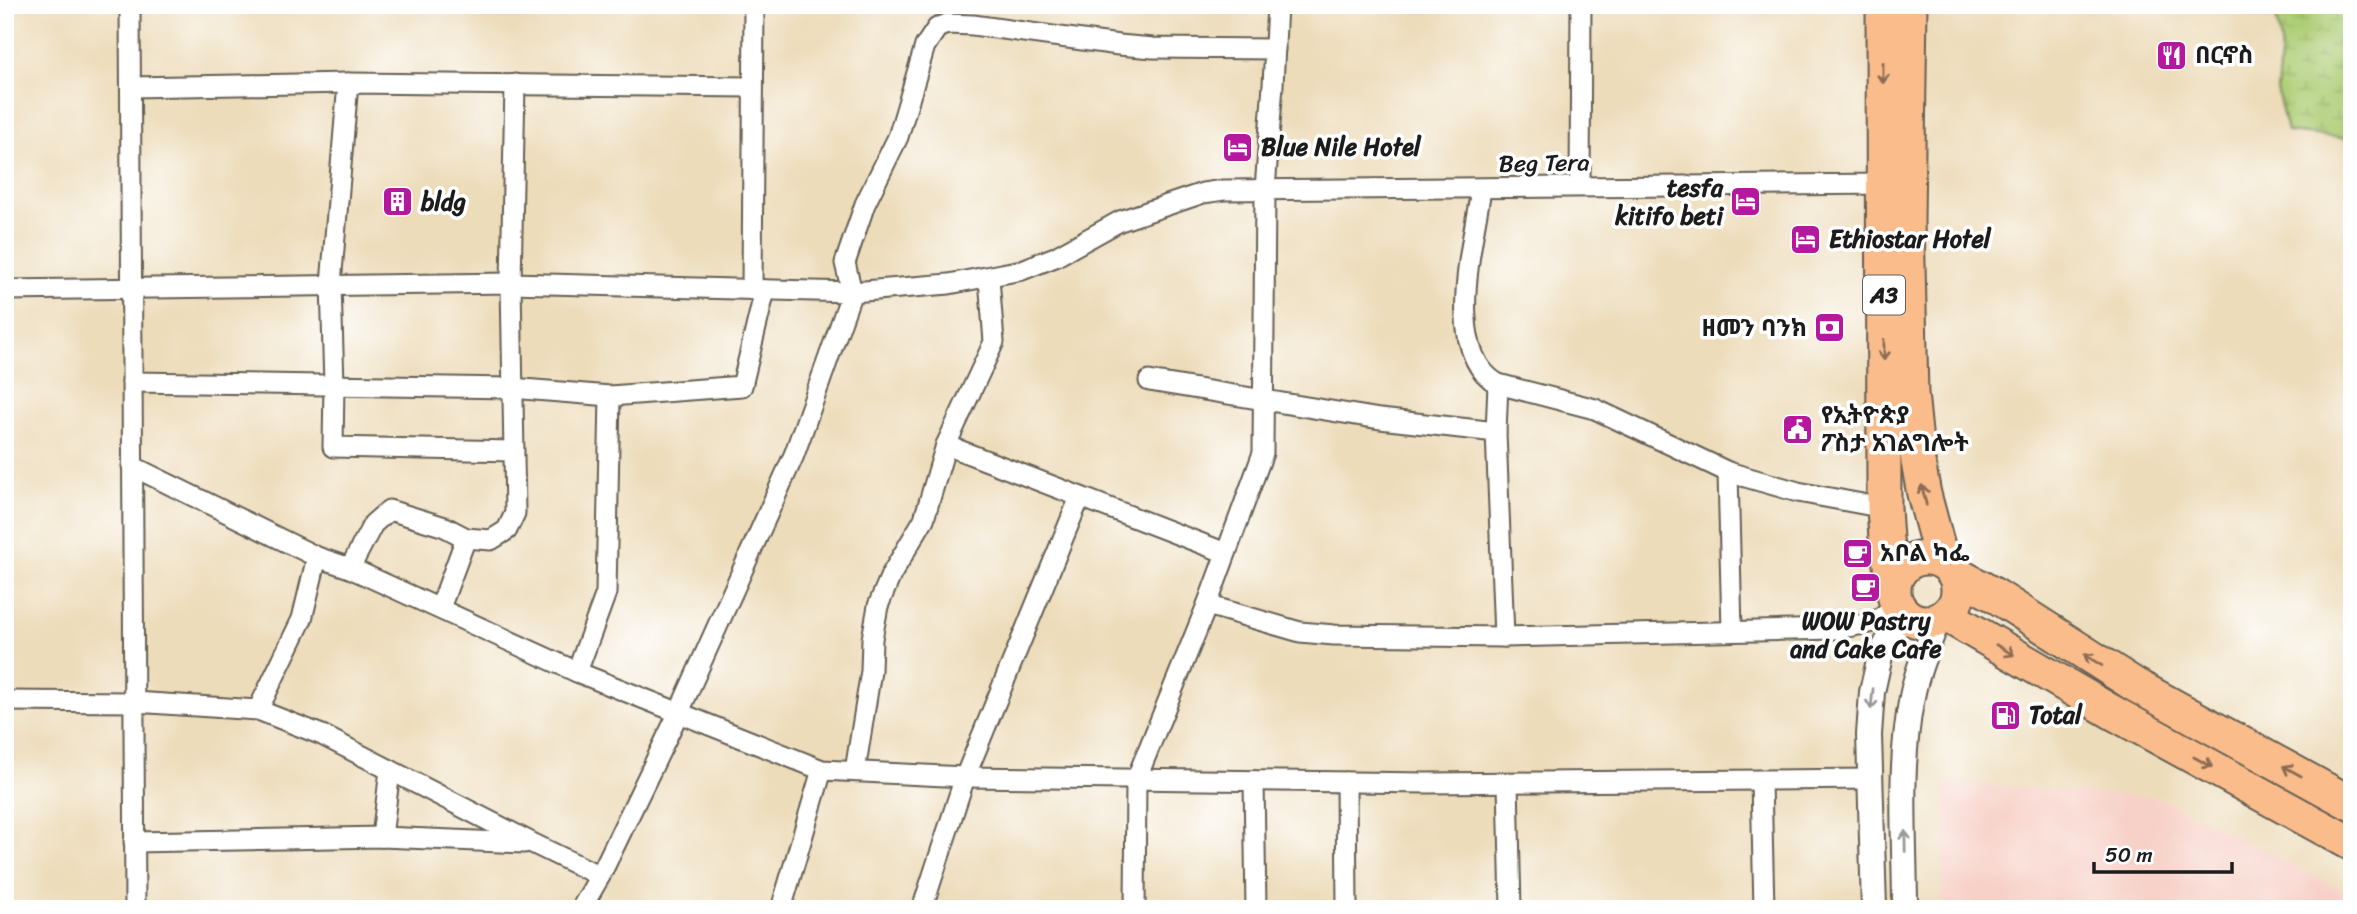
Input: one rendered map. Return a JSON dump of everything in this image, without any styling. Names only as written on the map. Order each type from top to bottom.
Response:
[{"type":"highway","name":"A3","points":[[1883,5],[1896,184],[1908,247],[1913,424],[1924,494],[1948,566],[1958,583],[1954,606],[1942,618]]},
{"type":"highway","name":"A3","points":[[1898,600],[1886,539],[1884,508],[1896,184],[1910,5]]},
{"type":"highway","points":[[2352,804],[2135,685],[1931,557],[1918,557],[1906,563],[1898,572],[1898,600],[1919,622],[1942,618],[2352,844]]},
{"type":"street","points":[[130,5],[135,909]]},
{"type":"street","points":[[132,382],[511,388],[610,396],[742,386],[758,290],[753,87],[754,5]]},
{"type":"street","points":[[1135,909],[1136,779],[1207,605],[1263,453],[1265,189],[1277,5]]},
{"type":"street","points":[[1580,186],[1581,5]]},
{"type":"street","points":[[581,909],[600,876],[679,712],[794,455],[852,292],[845,262],[865,204],[898,137],[925,46],[937,28],[947,24],[973,25],[1153,48],[1275,49]]},
{"type":"street","points":[[131,87],[348,83],[753,87]]},
{"type":"street","points":[[348,83],[331,284],[333,447],[513,451]]},
{"type":"street","points":[[350,568],[373,524],[389,510],[445,527],[466,538],[491,540],[507,530],[515,513],[511,283],[515,84]]},
{"type":"street","name":"Beg Tera","points":[[5,290],[511,283],[852,292],[949,284],[1022,270],[1055,257],[1120,221],[1213,192],[1265,189],[1481,190],[1580,186],[1896,184]]},
{"type":"street","points":[[1481,190],[1464,297],[1465,323],[1477,360],[1488,379],[1498,384],[1595,409],[1728,472],[1798,492],[1884,508]]},
{"type":"street","points":[[855,771],[878,606],[891,575],[924,519],[946,445],[994,342],[989,278]]},
{"type":"street","points":[[1149,381],[1380,419],[1496,432]]},
{"type":"street","points":[[1498,384],[1496,432],[1504,637]]},
{"type":"street","points":[[577,672],[606,593],[610,396]]},
{"type":"street","points":[[946,445],[1226,553]]},
{"type":"street","points":[[132,466],[317,557],[350,568],[577,672],[822,770],[965,776],[1508,783],[1870,779],[1904,774]]},
{"type":"street","points":[[1728,472],[1732,631]]},
{"type":"street","points":[[922,909],[965,776],[1080,497]]},
{"type":"street","points":[[440,608],[466,538]]},
{"type":"street","points":[[258,710],[302,619],[317,557]]},
{"type":"street","points":[[1207,605],[1300,632],[1334,635],[1504,637],[1855,627],[1875,622],[1898,600]]},
{"type":"street","points":[[1874,909],[1868,734],[1872,692],[1880,656],[1898,600]]},
{"type":"street","points":[[1905,909],[1904,774],[1912,698],[1920,663],[1942,618]]},
{"type":"street","points":[[5,701],[134,702],[258,710],[322,734],[600,876]]},
{"type":"street","points":[[382,837],[390,770]]},
{"type":"street","points":[[780,909],[822,770]]},
{"type":"street","points":[[1254,781],[1256,909]]},
{"type":"street","points":[[1761,781],[1764,909]]},
{"type":"street","points":[[1346,782],[1346,909]]},
{"type":"street","points":[[1508,783],[1511,909]]},
{"type":"street","points":[[134,842],[382,837],[532,843]]},
{"type":"shaded area","points":[[1946,782],[2160,798],[2352,895],[2352,909],[1941,909]]},
{"type":"green space","points":[[2274,5],[2352,5],[2352,139],[2287,132],[2277,90],[2281,43]]},
{"type":"place","name":"በርኖስ","points":[[2172,55]]},
{"type":"place","name":"Blue Nile Hotel","points":[[1238,147]]},
{"type":"place","name":"bldg","points":[[398,202]]},
{"type":"place","name":"tesfa kitifo beti","points":[[1746,202]]},
{"type":"place","name":"Ethiostar Hotel","points":[[1806,239]]},
{"type":"place","name":"ዘመን ባንክ","points":[[1830,328]]},
{"type":"place","name":"የኢትዮጵያ ፖስታ አገልግሎት","points":[[1798,429]]},
{"type":"place","name":"አቦል ካፌ","points":[[1857,553]]},
{"type":"place","name":"WOW Pastry and Cake Cafe","points":[[1866,587]]},
{"type":"place","name":"Total","points":[[2006,715]]}]
